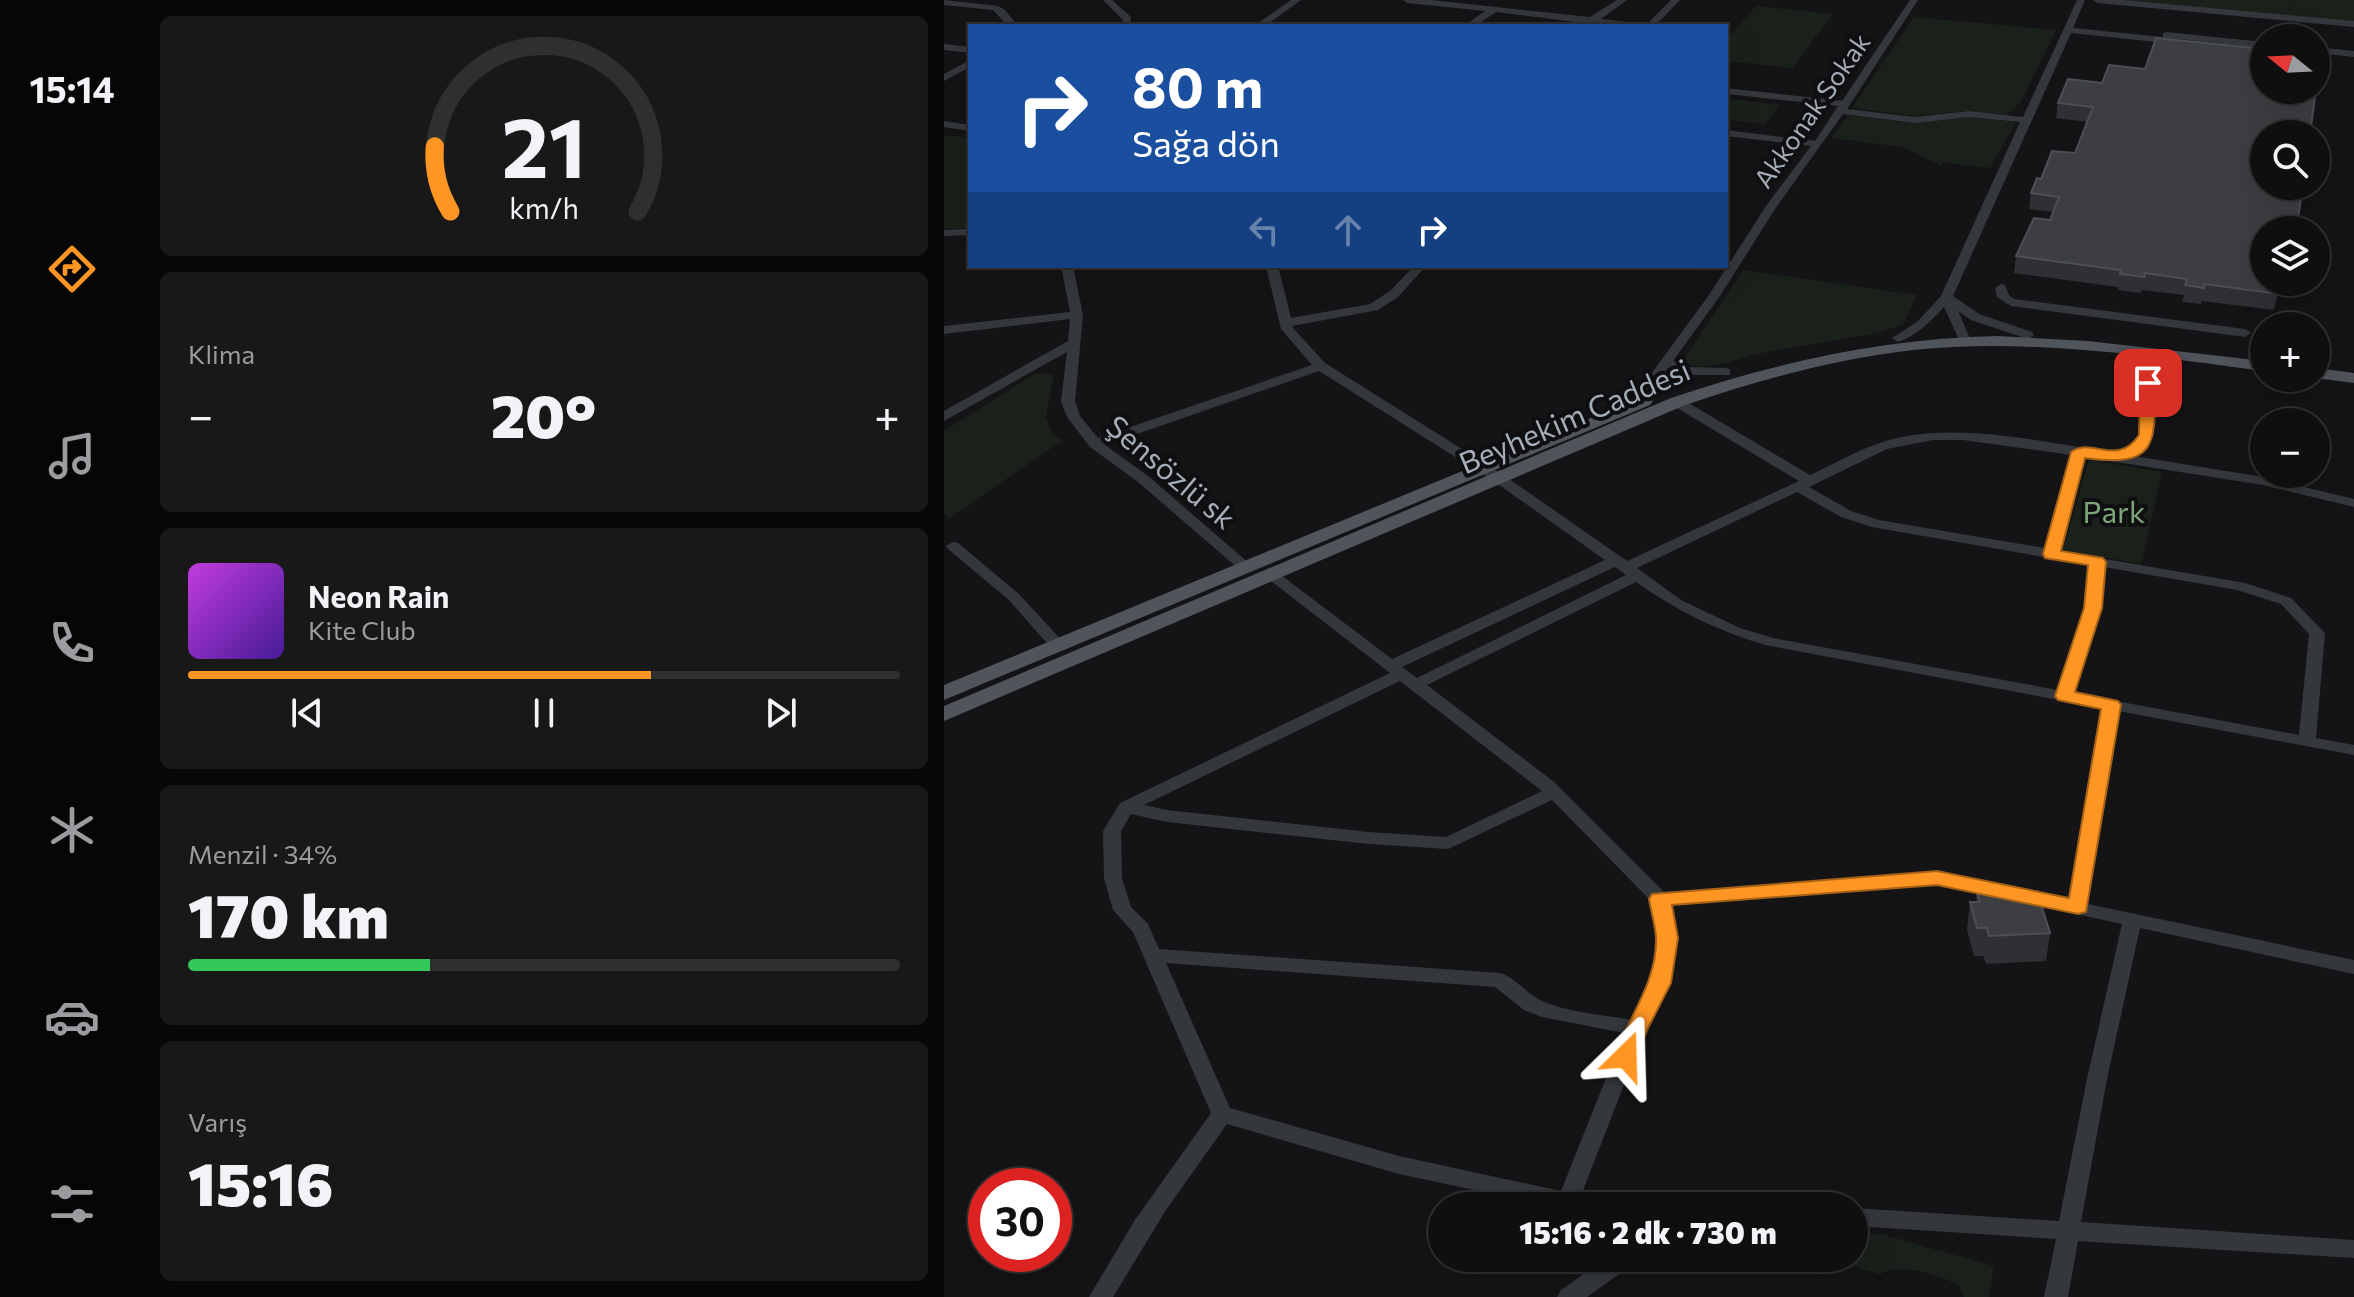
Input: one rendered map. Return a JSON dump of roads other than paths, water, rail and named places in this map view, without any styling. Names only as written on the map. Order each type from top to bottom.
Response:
[{"type":"main road","name":"Beyhekim Caddesi","points":[[944,693],[1636,404],[1799,350],[1898,338],[2028,335],[2250,356]]},
{"type":"main road","name":"Beyhekim Caddesi","points":[[944,714],[1677,402],[1785,367],[1963,338],[2146,352],[2250,364]]},
{"type":"main road","points":[[2330,366],[2354,369]]},
{"type":"main road","points":[[2330,375],[2354,378]]},
{"type":"street","points":[[1107,0],[1128,19],[1126,24]]},
{"type":"street","points":[[1262,24],[1297,0]]},
{"type":"street","points":[[1407,0],[1607,24]]},
{"type":"street","points":[[1472,24],[1505,0]]},
{"type":"street","points":[[1587,23],[1623,0]]},
{"type":"street","points":[[1649,24],[1676,0]]},
{"type":"street","name":"Akkonak Sokak","points":[[1636,404],[1714,296],[1770,208],[1843,108],[1914,0]]},
{"type":"street","points":[[1898,338],[1921,325],[1946,297],[2081,0]]},
{"type":"street","points":[[2097,0],[2354,24]]},
{"type":"street","points":[[944,2],[995,8],[1011,24]]},
{"type":"street","points":[[2070,28],[2250,47]]},
{"type":"street","points":[[944,47],[968,50]]},
{"type":"street","points":[[2330,54],[2354,57]]},
{"type":"street","points":[[944,78],[968,64]]},
{"type":"street","points":[[1728,91],[1915,120],[1969,114],[2026,120]]},
{"type":"street","points":[[944,124],[968,127]]},
{"type":"street","points":[[1728,133],[1818,144]]},
{"type":"street","points":[[944,233],[968,232]]},
{"type":"street","name":"Şensözlü sk","points":[[1067,268],[1077,315],[1068,401],[1074,417],[1095,444],[1143,479],[1245,567]]},
{"type":"street","points":[[1272,268],[1287,329],[1320,366],[1479,469],[1500,479],[1676,603],[1734,631],[1771,642],[2354,750]]},
{"type":"street","points":[[1286,323],[1374,307],[1394,294],[1418,268]]},
{"type":"street","points":[[2001,288],[2003,297],[2011,302],[2245,333]]},
{"type":"street","points":[[1946,297],[1975,317],[2028,335]]},
{"type":"street","points":[[1946,297],[1963,338]]},
{"type":"street","points":[[944,330],[1077,315]]},
{"type":"street","points":[[944,417],[1075,342]]},
{"type":"street","points":[[2117,457],[2133,451],[2147,435],[2146,352]]},
{"type":"street","points":[[1666,363],[1687,371],[1725,372]]},
{"type":"street","points":[[1095,444],[1320,366]]},
{"type":"street","points":[[1677,402],[1846,514],[1877,524],[2240,586],[2286,601],[2317,633],[2307,742]]},
{"type":"street","points":[[1222,1114],[1141,929],[1122,910],[1113,878],[1112,831],[1126,807],[1883,446],[1933,436],[1963,436],[2263,481],[2354,503]]},
{"type":"street","points":[[2051,554],[2079,452]]},
{"type":"street","points":[[947,545],[1014,597],[1058,646]]},
{"type":"street","points":[[2064,696],[2093,608],[2097,562]]},
{"type":"street","points":[[1402,675],[1627,567]]},
{"type":"street","points":[[1272,575],[1554,792],[1660,899],[1667,938],[1660,983],[1636,1028],[1572,1192]]},
{"type":"street","points":[[2078,907],[2111,705]]},
{"type":"street","points":[[1126,807],[1167,816],[1369,838],[1448,843],[1554,792]]},
{"type":"street","points":[[1660,899],[1937,878],[2354,967]]},
{"type":"street","points":[[2056,1297],[2067,1229],[2132,920]]},
{"type":"street","points":[[1152,955],[1500,980],[1531,1005],[1549,1012],[1636,1028]]},
{"type":"street","points":[[1222,1114],[1399,1165],[1526,1192]]},
{"type":"street","points":[[1101,1297],[1128,1247],[1222,1114]]},
{"type":"street","points":[[1868,1218],[2354,1249]]},
{"type":"street","points":[[1569,1297],[1604,1272]]},
{"type":"park label","name":"Park","points":[[2114,510]]}]
